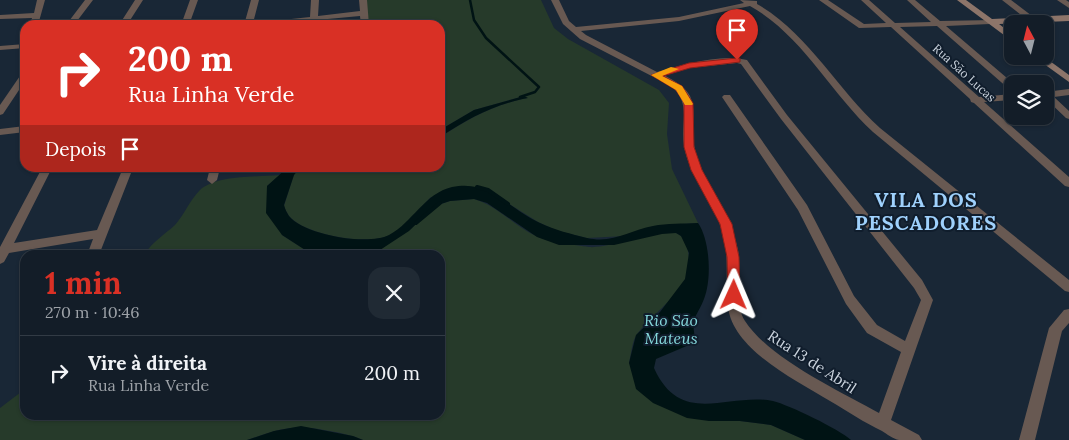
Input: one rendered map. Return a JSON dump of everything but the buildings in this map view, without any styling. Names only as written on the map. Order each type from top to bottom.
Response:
[{"type":"street","points":[[36,20],[41,0]]},
{"type":"street","points":[[74,20],[89,0]]},
{"type":"street","points":[[127,20],[139,0]]},
{"type":"street","points":[[187,20],[194,0]]},
{"type":"street","points":[[251,20],[255,0]]},
{"type":"street","points":[[314,20],[315,0]]},
{"type":"street","points":[[363,0],[365,20]]},
{"type":"street","name":"Rua 13 de Abril","points":[[555,0],[560,15],[575,31],[679,88],[689,103],[689,147],[696,170],[726,224],[734,271],[735,313],[740,325],[760,348],[792,370],[882,424],[914,440]]},
{"type":"street","points":[[823,0],[858,25],[1004,21]]},
{"type":"street","name":"Rua São Lucas","points":[[865,0],[974,100],[1069,183]]},
{"type":"street","points":[[912,0],[1004,79]]},
{"type":"street","points":[[961,0],[1004,32]]},
{"type":"street","points":[[1006,0],[1026,15]]},
{"type":"street","points":[[1061,0],[1069,6]]},
{"type":"street","points":[[575,31],[576,29],[679,19],[751,1],[772,16],[798,42],[844,97],[890,143],[1069,287]]},
{"type":"street","points":[[325,20],[364,13]]},
{"type":"street","points":[[0,17],[37,15]]},
{"type":"street","points":[[1054,19],[1069,18]]},
{"type":"street","points":[[0,48],[20,46]]},
{"type":"street","points":[[655,75],[689,66],[741,61],[901,260],[924,294],[927,300],[882,424]]},
{"type":"street","points":[[1050,65],[1069,79]]},
{"type":"street","points":[[0,112],[20,82]]},
{"type":"street","points":[[1054,94],[1069,92]]},
{"type":"street","points":[[727,97],[803,208],[850,300],[872,328],[910,350]]},
{"type":"street","points":[[974,100],[1004,98]]},
{"type":"street","points":[[1054,102],[1069,116]]},
{"type":"street","points":[[0,132],[20,130]]},
{"type":"street","points":[[3,254],[45,172]]},
{"type":"street","points":[[95,250],[126,172]]},
{"type":"street","points":[[212,180],[214,172]]},
{"type":"street","points":[[23,250],[101,234]]},
{"type":"street","points":[[3,254],[20,251]]},
{"type":"street","points":[[1027,440],[1056,328],[1069,314]]},
{"type":"green space","points":[[361,0],[541,0],[554,28],[568,39],[659,90],[669,103],[667,134],[672,169],[698,223],[654,226],[625,236],[587,238],[558,231],[538,222],[501,199],[431,197],[400,229],[378,239],[351,239],[321,233],[297,223],[289,216],[284,206],[296,172],[445,172],[445,134],[482,113],[503,104],[527,98],[524,96],[474,110],[445,127],[445,20],[363,20]]},
{"type":"green space","points":[[280,175],[267,186],[282,235],[305,250],[147,250],[175,225],[200,190],[216,182],[238,178]]},
{"type":"green space","points":[[474,199],[491,206],[536,236],[547,240],[589,247],[610,245],[661,233],[678,234],[688,249],[687,275],[675,295],[649,320],[635,337],[629,363],[709,421],[740,421],[771,425],[805,440],[363,440],[351,435],[317,429],[288,428],[247,440],[0,440],[0,408],[20,393],[20,420],[445,420],[445,250],[380,250],[435,206],[450,201]]},
{"type":"water","points":[[524,96],[528,98],[503,104],[482,113],[445,134],[445,127],[474,110]]},
{"type":"water","name":"Rio São Mateus","points":[[283,172],[297,172],[284,205],[289,216],[308,229],[352,239],[379,238],[389,235],[405,223],[434,195],[452,187],[466,186],[478,187],[489,191],[529,217],[563,232],[587,238],[613,238],[658,225],[698,223],[705,239],[709,260],[707,291],[694,323],[696,342],[656,359],[654,368],[665,386],[678,397],[692,402],[707,404],[756,399],[773,401],[814,418],[851,440],[805,440],[771,425],[687,418],[653,403],[636,389],[629,363],[636,335],[660,312],[685,279],[689,253],[681,236],[676,233],[662,234],[614,245],[559,245],[537,237],[487,203],[474,199],[450,201],[435,206],[409,231],[380,250],[305,250],[282,235],[266,213],[267,186]]},
{"type":"water","points":[[301,426],[353,436],[363,440],[247,440],[274,431]]},
{"type":"waterway","points":[[470,0],[474,20],[486,38],[539,87],[535,92],[520,97]]},
{"type":"waterway","points":[[477,187],[488,190],[508,204]]},
{"type":"waterway","points":[[416,223],[440,203]]},
{"type":"slow traffic","points":[[674,69],[655,75],[679,88],[689,104]]},
{"type":"district","name":"VILA DOS PESCADORES","points":[[926,212]]},
{"type":"route","points":[[734,295],[733,257],[726,224],[696,170],[689,147],[689,103],[679,88],[655,75],[689,66],[737,60]]}]
